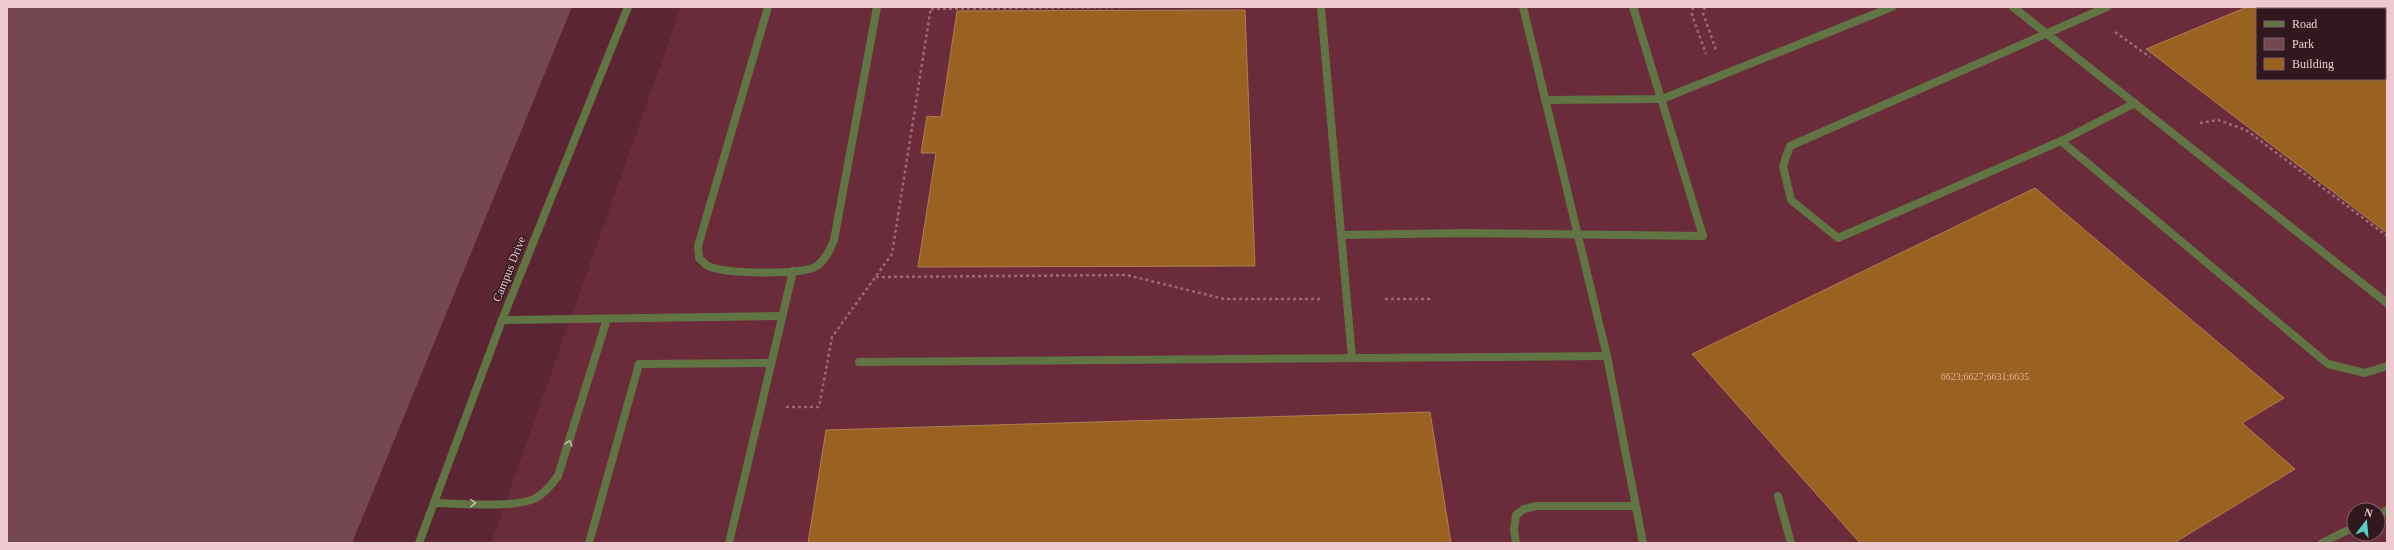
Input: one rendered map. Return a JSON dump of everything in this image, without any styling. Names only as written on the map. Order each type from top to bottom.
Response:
[{"type":"street","name":"Campus Drive","points":[[419,543],[502,320],[628,7]]},
{"type":"street","points":[[768,7],[698,246],[699,258],[710,267],[726,270],[793,271],[811,268],[823,260],[834,240],[877,7]]},
{"type":"street","points":[[1321,7],[1352,358]]},
{"type":"street","points":[[1523,7],[1607,356],[1635,506],[1644,543]]},
{"type":"street","points":[[1341,235],[1577,233],[1703,236],[1633,7]]},
{"type":"street","points":[[1546,100],[1662,99],[1892,7]]},
{"type":"street","points":[[2013,7],[2176,134],[2387,303]]},
{"type":"street","points":[[2107,7],[2048,35],[1790,146],[1784,166],[1791,200],[1838,238],[2061,141],[2135,103]]},
{"type":"street","points":[[2061,141],[2328,364],[2353,372],[2376,373],[2387,366]]},
{"type":"street","points":[[729,543],[793,271]]},
{"type":"street","points":[[502,320],[782,316]]},
{"type":"street","points":[[434,503],[517,502],[535,498],[550,488],[558,476],[607,319]]},
{"type":"street","points":[[859,362],[1607,356]]},
{"type":"street","points":[[589,543],[639,364],[771,362]]},
{"type":"street","points":[[1778,496],[1791,543]]},
{"type":"street","points":[[1516,543],[1514,530],[1516,516],[1524,509],[1536,506],[1635,506]]},
{"type":"street","points":[[2322,543],[2346,531]]},
{"type":"path","points":[[784,407],[819,407],[832,337],[892,254],[931,8],[1126,7]]},
{"type":"path","points":[[1693,7],[1692,15],[1715,78]]},
{"type":"path","points":[[1705,7],[1703,14],[1725,74]]},
{"type":"path","points":[[2112,30],[2150,58]]},
{"type":"path","points":[[2176,134],[2207,120],[2214,119],[2234,124],[2246,130],[2387,236]]},
{"type":"path","points":[[876,277],[1127,276],[1224,299],[1327,299]]},
{"type":"path","points":[[1385,299],[1433,299]]},
{"type":"shaded area","points":[[681,7],[2387,7],[2387,543],[491,543]]},
{"type":"green space","points":[[7,7],[572,7],[352,543],[7,543]]},
{"type":"building","points":[[2247,7],[2387,7],[2387,233],[2146,49]]},
{"type":"building","points":[[1245,10],[1255,266],[918,267],[936,153],[921,153],[927,116],[941,117],[957,11]]},
{"type":"building","points":[[2035,188],[2284,398],[2242,423],[2295,469],[2174,543],[1860,543],[1692,354]]},
{"type":"building","points":[[1430,412],[1451,543],[808,543],[826,430]]}]
